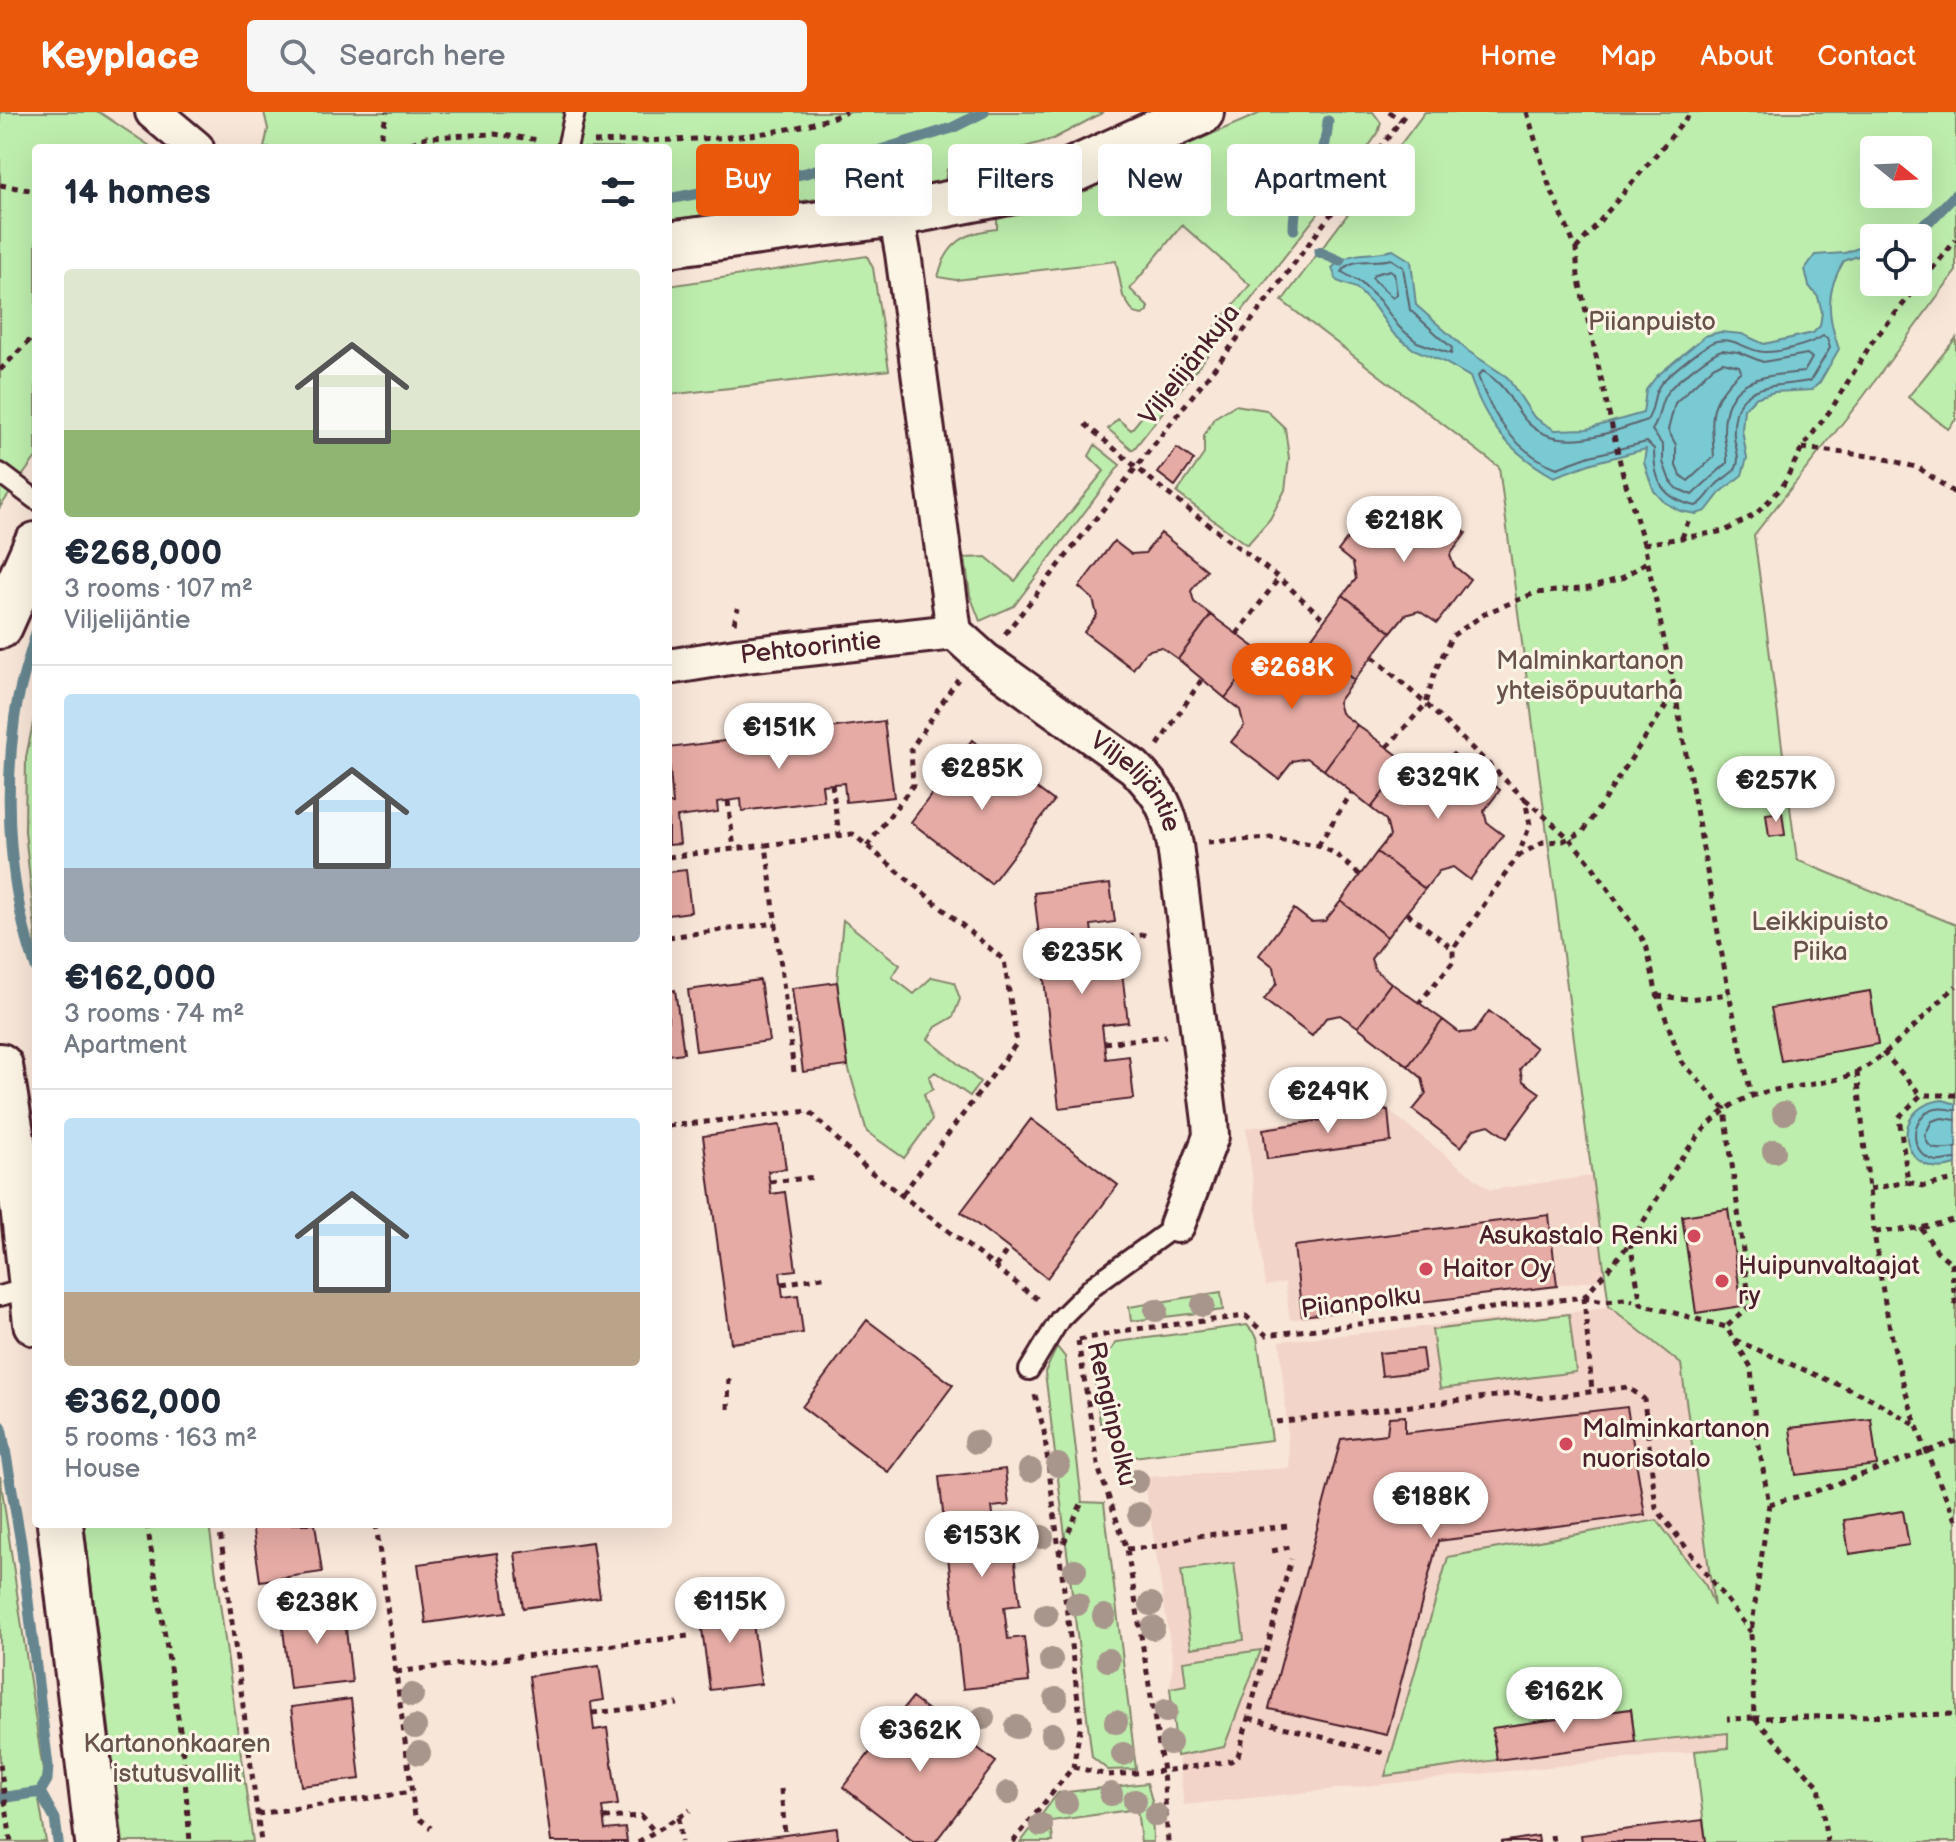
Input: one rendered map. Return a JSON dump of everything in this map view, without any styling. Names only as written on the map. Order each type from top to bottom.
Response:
[{"type":"street","points":[[153,112],[191,144]]},
{"type":"street","points":[[932,207],[1014,191],[1071,171],[1201,112]]},
{"type":"street","points":[[672,243],[881,216]]},
{"type":"street","points":[[896,216],[954,632]]},
{"type":"street","points":[[0,626],[32,554]]},
{"type":"street","name":"Pehtoorintie","points":[[672,666],[736,656],[954,632]]},
{"type":"street","name":"Viljelijäntie","points":[[954,632],[985,660],[1134,767],[1167,808],[1175,845],[1211,1136],[1177,1225]]},
{"type":"street","points":[[0,1066],[23,1206],[23,1302]]},
{"type":"street","points":[[60,1528],[98,1842]]},
{"type":"lane","points":[[567,144],[575,112]]},
{"type":"lane","points":[[0,473],[32,497]]},
{"type":"lane","points":[[1029,1370],[1060,1319],[1094,1285],[1177,1225]]},
{"type":"path","points":[[379,144],[387,112]]},
{"type":"path","points":[[600,144],[719,137],[815,124],[847,112]]},
{"type":"path","points":[[1389,112],[1400,120]]},
{"type":"path","name":"Viljelijänkuja","points":[[1001,640],[1252,320],[1407,112]]},
{"type":"path","points":[[1527,112],[1547,180],[1576,249],[1578,276],[1622,471],[1648,561],[1729,994],[1751,1094]]},
{"type":"path","points":[[1576,249],[1692,112]]},
{"type":"path","points":[[409,144],[426,137],[494,134],[554,144]]},
{"type":"path","points":[[0,185],[32,190]]},
{"type":"path","points":[[1644,544],[1725,531],[1756,514],[1782,487],[1802,448],[1832,408],[1872,342],[1956,240]]},
{"type":"path","points":[[0,370],[32,338]]},
{"type":"path","points":[[1085,424],[1279,578],[1325,620]]},
{"type":"path","points":[[1802,448],[1879,457],[1919,468],[1956,494]]},
{"type":"path","points":[[1682,538],[1690,516]]},
{"type":"path","points":[[1387,747],[1426,704],[1435,671],[1452,636],[1486,613],[1535,593],[1590,588],[1624,577],[1648,561]]},
{"type":"path","points":[[1237,634],[1279,578]]},
{"type":"path","points":[[1373,657],[1569,838],[1591,864],[1646,944],[1657,996],[1681,1061],[1725,1109],[1750,1306],[1726,1327]]},
{"type":"path","points":[[867,846],[913,785],[911,749],[963,672]]},
{"type":"path","points":[[1152,753],[1202,679]]},
{"type":"path","points":[[1518,856],[1543,842],[1569,838],[1583,832],[1667,704],[1674,687]]},
{"type":"path","points":[[832,784],[839,835]]},
{"type":"path","points":[[1318,845],[1352,792]]},
{"type":"path","points":[[1419,1003],[1453,962],[1453,949],[1518,856],[1530,825],[1525,799]]},
{"type":"path","points":[[728,801],[734,849]]},
{"type":"path","points":[[672,857],[853,834],[1004,960],[1017,1043],[901,1196]]},
{"type":"path","points":[[1199,843],[1271,838],[1318,845],[1334,853],[1360,875]]},
{"type":"path","points":[[766,845],[794,1072]]},
{"type":"path","points":[[1407,913],[1453,949]]},
{"type":"path","points":[[672,936],[776,923]]},
{"type":"path","points":[[1092,941],[1163,932]]},
{"type":"path","points":[[1592,1391],[1584,1297],[1630,1242],[1690,1147],[1725,1109],[1751,1094],[1829,1082],[1857,1072],[1956,986]]},
{"type":"path","points":[[1657,996],[1689,999],[1729,994]]},
{"type":"path","points":[[1104,1043],[1175,1035]]},
{"type":"path","points":[[1883,1052],[1921,1095]]},
{"type":"path","points":[[1857,1072],[1880,1278],[1903,1383],[1926,1452],[1956,1520]]},
{"type":"path","points":[[1908,1182],[1899,1117],[1921,1095],[1956,1095]]},
{"type":"path","name":"Renginpolku","points":[[672,1126],[809,1111],[866,1168],[1050,1308],[1078,1341],[1099,1470],[1127,1549],[1163,1771],[1168,1842]]},
{"type":"path","points":[[770,1182],[816,1177]]},
{"type":"path","points":[[1870,1189],[1908,1182],[1924,1186],[1956,1180]]},
{"type":"path","points":[[1875,1232],[1921,1228],[1956,1219]]},
{"type":"path","points":[[1921,1228],[1937,1251],[1953,1265],[1956,1310]]},
{"type":"path","points":[[1630,1242],[1641,1304],[1726,1327],[1751,1367],[1755,1423],[1769,1504],[1751,1632],[1754,1718],[1819,1786],[1827,1842]]},
{"type":"path","points":[[995,1267],[1009,1248]]},
{"type":"path","points":[[782,1284],[828,1276]]},
{"type":"path","points":[[1584,1297],[1633,1301]]},
{"type":"path","name":"Piianpolku","points":[[1078,1341],[1128,1330],[1246,1316],[1266,1335],[1584,1297]]},
{"type":"path","points":[[1734,1340],[1872,1399],[1918,1427]]},
{"type":"path","points":[[1013,1842],[1073,1767],[1081,1724],[1044,1431],[1029,1370]]},
{"type":"path","points":[[728,1409],[729,1375]]},
{"type":"path","points":[[1276,1422],[1521,1393],[1542,1398],[1628,1387],[1644,1399],[1656,1508],[1751,1632]]},
{"type":"path","points":[[1769,1504],[1808,1494],[1956,1441]]},
{"type":"path","points":[[1059,1555],[1082,1502]]},
{"type":"path","points":[[1127,1549],[1160,1546],[1197,1536],[1288,1526]]},
{"type":"path","points":[[148,1528],[182,1742],[190,1842]]},
{"type":"path","points":[[220,1528],[261,1842]]},
{"type":"path","points":[[377,1528],[415,1816],[431,1828]]},
{"type":"path","points":[[1272,1551],[1290,1547]]},
{"type":"path","points":[[1073,1767],[1108,1775],[1163,1771],[1231,1761],[1238,1756],[1291,1559]]},
{"type":"path","points":[[396,1672],[688,1636]]},
{"type":"path","points":[[592,1713],[678,1704]]},
{"type":"path","points":[[1727,1719],[1956,1714]]},
{"type":"path","points":[[1249,1718],[1383,1753]]},
{"type":"path","points":[[0,1764],[11,1842]]},
{"type":"path","points":[[781,1789],[785,1835]]},
{"type":"path","points":[[257,1814],[412,1792]]},
{"type":"path","points":[[638,1842],[690,1810]]},
{"type":"path","points":[[604,1818],[641,1816],[655,1832]]},
{"type":"path","points":[[679,1817],[681,1842]]},
{"type":"shaded area","points":[[1388,1110],[1490,1190],[1592,1176],[1605,1279],[1290,1320],[1285,1282],[1266,1286],[1246,1128]]},
{"type":"shaded area","points":[[1609,1306],[1681,1364],[1718,1629],[1729,1748],[1184,1805],[1170,1688],[1173,1662],[1144,1477],[1290,1468],[1280,1341]]},
{"type":"green space","points":[[0,112],[99,112],[147,144],[32,144],[32,463],[0,507]]},
{"type":"green space","points":[[264,112],[1104,112],[1053,139],[1035,144],[948,144],[945,181],[932,183],[932,144],[815,144],[815,199],[799,202],[799,144],[696,144],[696,216],[672,219],[672,144],[265,144],[268,129]]},
{"type":"green space","points":[[1263,112],[1373,112],[1381,123],[1370,144],[1227,144],[1227,216],[1316,216],[1133,450],[1108,429],[1118,419],[1131,430],[1250,285],[1182,225],[1130,289],[1148,307],[1148,312],[1142,315],[1134,313],[1123,296],[1116,261],[956,280],[938,277],[951,248],[975,233],[997,229],[997,219],[1007,216],[1082,216],[1082,190],[1098,183],[1098,216],[1211,216],[1211,144],[1188,144]]},
{"type":"green space","name":"Piianpuisto","points":[[1425,112],[1956,112],[1956,271],[1863,397],[1754,535],[1797,860],[1956,925],[1956,1842],[1706,1842],[1695,1751],[1728,1748],[1728,1733],[1635,1742],[1631,1709],[1493,1728],[1497,1760],[1385,1776],[1448,1557],[1657,1520],[1706,1586],[1714,1606],[1681,1364],[1609,1306],[1499,467],[1282,301],[1346,216],[1415,216],[1415,144],[1401,144]]},
{"type":"green space","points":[[867,256],[873,268],[889,370],[672,395],[672,285]]},
{"type":"green space","points":[[1956,338],[1956,419],[1948,429],[1908,397]]},
{"type":"green space","points":[[1235,405],[1266,410],[1285,428],[1289,458],[1285,490],[1270,519],[1247,545],[1177,493],[1204,454],[1204,436],[1214,418]]},
{"type":"green space","points":[[1095,445],[1120,465],[1014,606],[980,621],[970,595],[965,558],[986,557],[1015,581],[1104,471],[1089,456]]},
{"type":"green space","points":[[32,728],[32,900],[25,831],[26,757]]},
{"type":"green space","points":[[843,920],[900,965],[892,977],[914,994],[932,977],[954,982],[960,999],[953,1017],[936,1027],[928,1039],[980,1082],[970,1096],[935,1072],[929,1077],[933,1089],[924,1094],[932,1120],[904,1158],[867,1132],[848,1066],[837,982]]},
{"type":"green space","points":[[1221,1292],[1223,1310],[1131,1321],[1129,1307]]},
{"type":"green space","points":[[1569,1314],[1576,1372],[1440,1389],[1432,1330]]},
{"type":"green space","points":[[1247,1325],[1257,1337],[1272,1440],[1117,1459],[1111,1422],[1100,1423],[1094,1373],[1117,1342]]},
{"type":"green space","points":[[1057,1347],[1065,1357],[1082,1502],[1104,1503],[1136,1769],[1108,1770],[1092,1757],[1045,1372]]},
{"type":"green space","points":[[0,1476],[43,1771],[39,1800],[46,1842],[0,1842]]},
{"type":"green space","name":"Kartanonkaaren istutusvallit","points":[[84,1528],[210,1528],[253,1842],[123,1842]]},
{"type":"green space","points":[[1234,1563],[1244,1640],[1191,1648],[1181,1570]]},
{"type":"green space","points":[[1261,1650],[1224,1747],[1177,1756],[1170,1688],[1186,1685],[1183,1661]]},
{"type":"green space","points":[[1147,1783],[1152,1801],[1153,1842],[1141,1842],[1137,1809],[1051,1821],[1053,1842],[1021,1842],[1058,1793]]},
{"type":"water","points":[[1860,247],[1860,255],[1844,261],[1831,293],[1830,315],[1839,349],[1812,390],[1774,392],[1755,398],[1744,409],[1742,430],[1747,458],[1742,475],[1720,493],[1706,511],[1696,514],[1680,511],[1664,502],[1654,491],[1644,462],[1646,449],[1554,477],[1524,458],[1492,423],[1470,377],[1413,349],[1393,333],[1356,288],[1337,281],[1332,268],[1353,255],[1393,250],[1411,261],[1416,305],[1468,351],[1507,377],[1534,417],[1555,430],[1587,429],[1643,413],[1646,390],[1657,376],[1705,336],[1720,332],[1742,334],[1764,344],[1813,333],[1820,326],[1822,312],[1818,297],[1809,286],[1805,269],[1815,255],[1845,253]]},
{"type":"water","points":[[1943,1100],[1956,1104],[1956,1165],[1938,1168],[1923,1163],[1913,1154],[1907,1128],[1913,1116],[1924,1106]]},
{"type":"building","points":[[1177,448],[1194,460],[1175,486],[1158,473]]},
{"type":"building","points":[[1420,497],[1466,533],[1450,555],[1454,566],[1470,579],[1437,623],[1419,611],[1405,615],[1391,632],[1343,595],[1356,579],[1353,563],[1338,551],[1373,505],[1390,518],[1404,517]]},
{"type":"building","points":[[1161,533],[1207,570],[1191,591],[1194,602],[1211,615],[1178,659],[1161,647],[1146,651],[1133,669],[1084,632],[1097,615],[1093,599],[1079,587],[1114,541],[1131,554],[1145,553]]},
{"type":"building","points":[[1343,595],[1391,632],[1354,680],[1307,644]]},
{"type":"building","points":[[1211,615],[1261,652],[1225,698],[1178,659]]},
{"type":"building","points":[[1307,644],[1354,680],[1338,702],[1341,713],[1357,725],[1324,770],[1307,758],[1293,761],[1279,779],[1231,742],[1244,726],[1240,710],[1225,698],[1261,652],[1278,665],[1292,664]]},
{"type":"building","points":[[884,721],[894,797],[846,802],[844,783],[822,785],[824,801],[742,811],[741,799],[717,802],[718,812],[677,817],[680,844],[672,845],[672,748]]},
{"type":"building","points":[[1357,725],[1407,762],[1371,808],[1324,770]]},
{"type":"building","points":[[972,740],[1054,801],[991,884],[911,822]]},
{"type":"building","points":[[1453,753],[1500,790],[1484,811],[1487,823],[1503,835],[1470,880],[1453,867],[1439,871],[1425,889],[1377,852],[1390,836],[1386,820],[1371,808],[1407,762],[1424,774],[1438,774]]},
{"type":"building","points":[[1782,812],[1785,835],[1769,837],[1766,814]]},
{"type":"building","points":[[1377,852],[1425,889],[1387,937],[1341,901]]},
{"type":"building","points":[[686,870],[691,912],[672,914],[672,872]]},
{"type":"building","points":[[1110,884],[1115,922],[1091,925],[1095,959],[1120,956],[1128,1022],[1102,1025],[1106,1059],[1129,1056],[1134,1099],[1059,1108],[1034,893]]},
{"type":"building","points":[[1341,901],[1387,937],[1371,959],[1375,970],[1391,983],[1358,1027],[1340,1015],[1326,1018],[1312,1036],[1264,1000],[1277,983],[1274,967],[1259,955],[1294,909],[1311,922],[1325,921]]},
{"type":"building","points":[[760,980],[769,1041],[696,1051],[688,990]]},
{"type":"building","points":[[837,982],[848,1066],[803,1072],[792,988]]},
{"type":"building","points":[[1391,983],[1443,1020],[1408,1066],[1358,1027]]},
{"type":"building","points":[[675,990],[684,1053],[672,1054],[672,991]]},
{"type":"building","points":[[1870,991],[1878,1044],[1781,1061],[1771,1008]]},
{"type":"building","points":[[1489,1011],[1536,1048],[1520,1069],[1523,1081],[1540,1093],[1507,1138],[1489,1125],[1474,1129],[1461,1147],[1413,1110],[1426,1094],[1422,1078],[1408,1066],[1443,1020],[1460,1033],[1474,1032]]},
{"type":"building","points":[[1388,1110],[1391,1142],[1267,1159],[1263,1129]]},
{"type":"building","points":[[1031,1119],[1118,1185],[1047,1278],[961,1212]]},
{"type":"building","points":[[780,1125],[786,1169],[768,1171],[771,1194],[785,1192],[796,1270],[780,1272],[783,1297],[798,1295],[803,1333],[731,1343],[703,1136]]},
{"type":"building","points":[[1728,1209],[1742,1306],[1696,1313],[1682,1216]]},
{"type":"building","name":"Haitor Oy","points":[[1549,1215],[1557,1286],[1302,1316],[1294,1246]]},
{"type":"building","points":[[867,1320],[953,1385],[888,1472],[802,1407]]},
{"type":"building","points":[[1422,1349],[1425,1371],[1382,1376],[1379,1353]]},
{"type":"building","points":[[1627,1407],[1645,1515],[1438,1541],[1387,1735],[1269,1709],[1341,1439],[1387,1434],[1389,1417],[1405,1416],[1405,1433]]},
{"type":"building","points":[[1871,1419],[1877,1465],[1796,1475],[1790,1428]]},
{"type":"building","points":[[1005,1469],[1009,1505],[992,1507],[995,1530],[1011,1528],[1020,1605],[1004,1607],[1008,1639],[1024,1637],[1029,1682],[963,1689],[939,1477]]},
{"type":"building","points":[[1903,1511],[1909,1545],[1849,1554],[1844,1520]]},
{"type":"building","points":[[253,1528],[316,1528],[322,1572],[260,1581]]},
{"type":"building","points":[[592,1542],[600,1597],[523,1608],[515,1553]]},
{"type":"building","points":[[497,1553],[506,1612],[426,1623],[418,1564]]},
{"type":"building","points":[[750,1600],[761,1684],[710,1690],[699,1606]]},
{"type":"building","points":[[343,1603],[352,1682],[290,1689],[281,1611]]},
{"type":"building","points":[[599,1666],[604,1700],[591,1702],[594,1730],[607,1728],[618,1805],[602,1807],[605,1830],[625,1828],[627,1842],[551,1842],[529,1676]]},
{"type":"building","points":[[912,1698],[996,1762],[935,1842],[914,1842],[843,1787]]},
{"type":"building","points":[[351,1699],[360,1779],[301,1786],[291,1707]]},
{"type":"building","points":[[1631,1709],[1635,1742],[1497,1760],[1492,1728]]},
{"type":"building","points":[[1703,1820],[1706,1842],[1582,1842],[1581,1835]]},
{"type":"building","points":[[837,1828],[838,1842],[727,1842],[785,1835]]},
{"type":"building","points":[[1538,1836],[1539,1842],[1501,1842]]},
{"type":"waterway","points":[[672,198],[806,173],[952,128],[984,112]]},
{"type":"waterway","points":[[1294,229],[1298,201],[1320,160],[1328,121]]},
{"type":"waterway","points":[[1925,224],[1956,194]]},
{"type":"waterway","points":[[1319,252],[1340,261]]},
{"type":"waterway","points":[[32,647],[15,712],[9,784],[15,878],[32,955]]},
{"type":"waterway","points":[[1,1426],[21,1543],[48,1766],[47,1780],[40,1792]]},
{"type":"waterway","points":[[40,1792],[55,1819],[58,1842]]},
{"type":"waterway","points":[[0,1798],[40,1792]]},
{"type":"place","name":"Asukastalo Renki","points":[[1694,1236]]},
{"type":"place","name":"Haitor Oy","points":[[1426,1269]]},
{"type":"place","name":"Huipunvaltaajat ry","points":[[1722,1281]]},
{"type":"place","name":"Malminkartanon nuorisotalo","points":[[1566,1444]]},
{"type":"park label","name":"Malminkartanon yhteisöpuutarha","points":[[1590,676]]},
{"type":"park label","name":"Leikkipuisto Piika","points":[[1820,937]]}]
